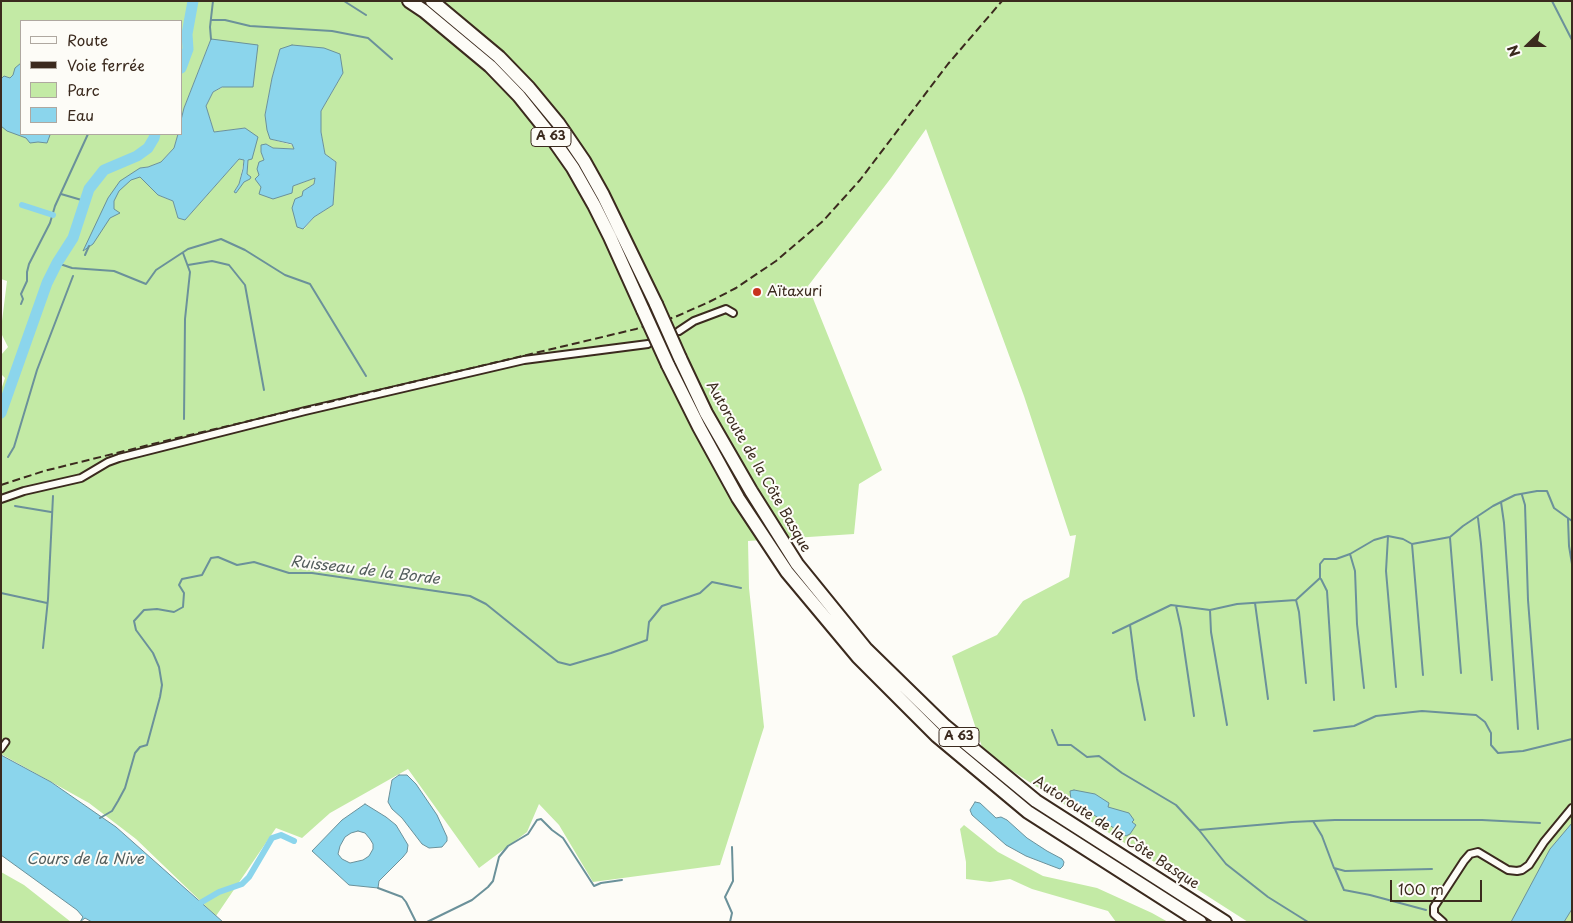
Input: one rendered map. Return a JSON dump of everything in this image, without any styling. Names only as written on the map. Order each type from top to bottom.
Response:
[{"type":"highway","name":"Autoroute de la Côte Basque","points":[[409,1],[424,11],[490,66],[519,96],[573,168],[610,237],[699,427],[738,498],[786,572],[852,650],[937,736],[1028,812],[1200,922]]},
{"type":"highway","name":"Autoroute de la Côte Basque","points":[[432,1],[498,56],[529,88],[558,123],[584,161],[607,202],[706,413],[796,564],[866,648],[945,726],[1036,801],[1225,922]]},
{"type":"street","points":[[679,331],[694,321],[726,309],[734,313]]},
{"type":"street","points":[[1,499],[24,491],[81,478],[108,462],[131,454],[514,362],[648,344]]},
{"type":"street","points":[[2,748],[6,742]]},
{"type":"street","points":[[1443,922],[1434,914],[1434,908],[1470,854],[1478,852],[1508,870],[1522,870],[1529,865],[1544,842],[1572,808]]},
{"type":"green space","points":[[1,1],[1572,1],[1572,922],[1248,922],[984,753],[952,656],[997,635],[1023,601],[1069,577],[1076,535],[1070,536],[1024,396],[926,129],[808,286],[882,470],[859,484],[854,534],[748,541],[749,588],[764,727],[720,865],[593,882],[559,825],[539,804],[527,832],[479,868],[408,769],[330,813],[302,838],[276,828],[216,916],[136,839],[89,803],[1,754],[1,390],[5,378],[1,374],[1,355],[8,347],[2,335],[7,281],[1,279]],"holes":[[[280,49],[343,73],[321,111],[321,132],[325,154],[336,162],[333,205],[314,217],[304,229],[303,191],[314,184],[315,178],[293,186],[255,179],[259,175],[264,160],[261,152],[266,144],[273,148],[295,149],[292,145],[270,139],[265,115],[272,78]]]},
{"type":"green space","points":[[964,825],[998,852],[1043,876],[1097,888],[1168,922],[1116,922],[1108,911],[1032,889],[1010,879],[990,882],[966,879],[966,862],[960,829]]},
{"type":"green space","points":[[1,872],[24,885],[71,922],[1,922]]},
{"type":"water","points":[[211,39],[258,45],[253,87],[222,87],[213,92],[206,106],[214,132],[245,128],[258,137],[252,159],[248,160],[247,174],[251,177],[250,179],[244,182],[236,193],[234,192],[239,184],[243,169],[244,160],[239,159],[185,220],[178,218],[173,201],[158,195],[140,177],[131,180],[119,191],[114,201],[114,209],[120,213],[110,218],[93,244],[83,251],[108,198],[120,181],[140,168],[161,162],[174,148],[178,135],[182,135],[184,108]]},
{"type":"water","points":[[292,45],[324,48],[340,54],[343,73],[321,111],[321,132],[325,154],[336,162],[333,205],[314,217],[303,229],[297,227],[292,208],[295,199],[302,196],[303,191],[314,184],[315,178],[293,186],[292,193],[273,199],[259,194],[261,187],[255,179],[259,175],[257,169],[259,162],[264,160],[261,145],[266,144],[273,148],[294,149],[292,144],[270,139],[265,115],[280,49]]},
{"type":"water","points":[[20,64],[20,135],[50,135],[47,143],[30,143],[26,138],[7,131],[1,126],[1,79],[4,76],[10,78],[15,68]]},
{"type":"water","name":"Cours de la Nive","points":[[1,755],[51,782],[116,827],[223,922],[92,922],[85,918],[80,922],[83,917],[77,910],[1,855]]},
{"type":"water","points":[[399,775],[407,775],[416,784],[437,815],[447,837],[447,841],[442,847],[429,848],[422,844],[402,818],[392,809],[388,802],[392,780]]},
{"type":"water","points":[[1070,791],[1095,794],[1109,803],[1108,807],[1129,813],[1134,820],[1132,822],[1136,825],[1130,834],[1126,836],[1071,800]]},
{"type":"water","points":[[975,802],[980,803],[996,818],[1001,817],[1007,820],[1027,838],[1062,859],[1064,862],[1063,866],[1060,869],[1026,856],[1006,845],[972,815],[970,810]]},
{"type":"water","points":[[365,804],[396,825],[408,845],[407,852],[403,857],[379,881],[378,888],[349,885],[312,851],[342,820]],"holes":[[[358,831],[365,833],[373,844],[373,849],[369,856],[363,860],[350,863],[342,859],[338,854],[345,837]]]},
{"type":"water","points":[[1572,823],[1572,909],[1564,922],[1511,922],[1550,849]]},
{"type":"waterway","points":[[182,65],[188,49],[187,34],[193,1]]},
{"type":"waterway","points":[[211,39],[210,27],[213,1]]},
{"type":"waterway","points":[[344,1],[366,15]]},
{"type":"waterway","points":[[1552,1],[1572,40]]},
{"type":"waterway","points":[[211,20],[225,20],[250,26],[332,31],[368,38],[392,59]]},
{"type":"waterway","points":[[21,304],[23,299],[21,294],[27,281],[29,264],[50,223],[55,206],[88,135]]},
{"type":"waterway","points":[[1,413],[47,283],[73,238],[89,189],[104,170],[137,156],[148,148],[155,135]]},
{"type":"waterway","points":[[61,194],[85,201]]},
{"type":"waterway","points":[[22,205],[53,215]]},
{"type":"waterway","points":[[57,263],[72,268],[114,271],[146,284],[156,270],[188,249],[221,239],[245,250],[285,275],[310,284],[366,376]]},
{"type":"waterway","points":[[85,255],[89,246]]},
{"type":"waterway","points":[[183,253],[190,272],[185,319],[184,419]]},
{"type":"waterway","points":[[188,265],[212,261],[229,265],[245,285],[264,390]]},
{"type":"waterway","points":[[8,457],[14,447],[37,370],[73,276]]},
{"type":"waterway","points":[[1113,633],[1171,605],[1210,610],[1237,604],[1296,600],[1320,578],[1320,564],[1324,559],[1336,559],[1350,554],[1374,540],[1388,536],[1403,539],[1412,544],[1450,537],[1493,506],[1515,495],[1547,491],[1554,508],[1572,521]]},
{"type":"waterway","points":[[1522,495],[1525,505],[1528,600],[1538,729]]},
{"type":"waterway","points":[[43,648],[48,599],[53,496]]},
{"type":"waterway","points":[[1501,502],[1518,729]]},
{"type":"waterway","points":[[15,506],[51,512]]},
{"type":"waterway","points":[[1478,518],[1492,680]]},
{"type":"waterway","points":[[1568,519],[1572,564]]},
{"type":"waterway","points":[[1388,536],[1386,571],[1396,687]]},
{"type":"waterway","points":[[1450,538],[1461,673]]},
{"type":"waterway","points":[[1412,544],[1423,675]]},
{"type":"waterway","points":[[1350,554],[1355,571],[1357,624],[1364,688]]},
{"type":"waterway","name":"Ruisseau de la Borde","points":[[100,818],[112,811],[125,788],[135,753],[140,747],[147,745],[160,697],[162,685],[159,667],[153,653],[136,630],[134,621],[144,610],[157,609],[174,612],[183,607],[184,593],[179,585],[182,579],[202,575],[211,558],[218,557],[237,565],[254,562],[289,573],[312,573],[470,596],[486,604],[558,662],[570,665],[647,640],[649,622],[662,606],[700,593],[712,582],[741,588]]},
{"type":"waterway","points":[[1321,579],[1327,591],[1334,700]]},
{"type":"waterway","points":[[1,593],[47,603]]},
{"type":"waterway","points":[[1296,600],[1299,612],[1306,683]]},
{"type":"waterway","points":[[1255,603],[1268,699]]},
{"type":"waterway","points":[[1176,606],[1194,716]]},
{"type":"waterway","points":[[1210,610],[1211,632],[1227,725]]},
{"type":"waterway","points":[[1130,625],[1137,679],[1145,720]]},
{"type":"waterway","points":[[1314,731],[1354,726],[1376,716],[1422,711],[1476,715],[1485,722],[1491,733],[1491,745],[1498,753],[1523,751],[1572,739]]},
{"type":"waterway","points":[[1052,730],[1058,745],[1071,745],[1087,757],[1099,756],[1122,773],[1176,805],[1226,864],[1268,897],[1308,922]]},
{"type":"waterway","points":[[427,922],[472,900],[488,887],[493,881],[499,857],[508,846],[528,834],[537,820],[541,819],[563,838],[594,886],[622,880]]},
{"type":"waterway","points":[[1199,830],[1335,820],[1482,820],[1540,823]]},
{"type":"waterway","points":[[1313,821],[1322,836],[1334,868],[1345,871],[1432,869]]},
{"type":"waterway","points":[[195,906],[219,892],[242,884],[249,877],[272,838],[281,835],[294,841]]},
{"type":"waterway","points":[[730,922],[732,913],[725,897],[733,881],[732,847]]},
{"type":"waterway","points":[[1335,869],[1344,890],[1426,910]]},
{"type":"waterway","points":[[378,888],[402,897],[416,922]]},
{"type":"railway","points":[[1,485],[44,471],[173,439],[636,329],[675,317],[709,302],[736,288],[776,261],[823,221],[860,180],[948,64],[1002,1]]},
{"type":"place","name":"Aïtaxuri","points":[[757,292]]}]
